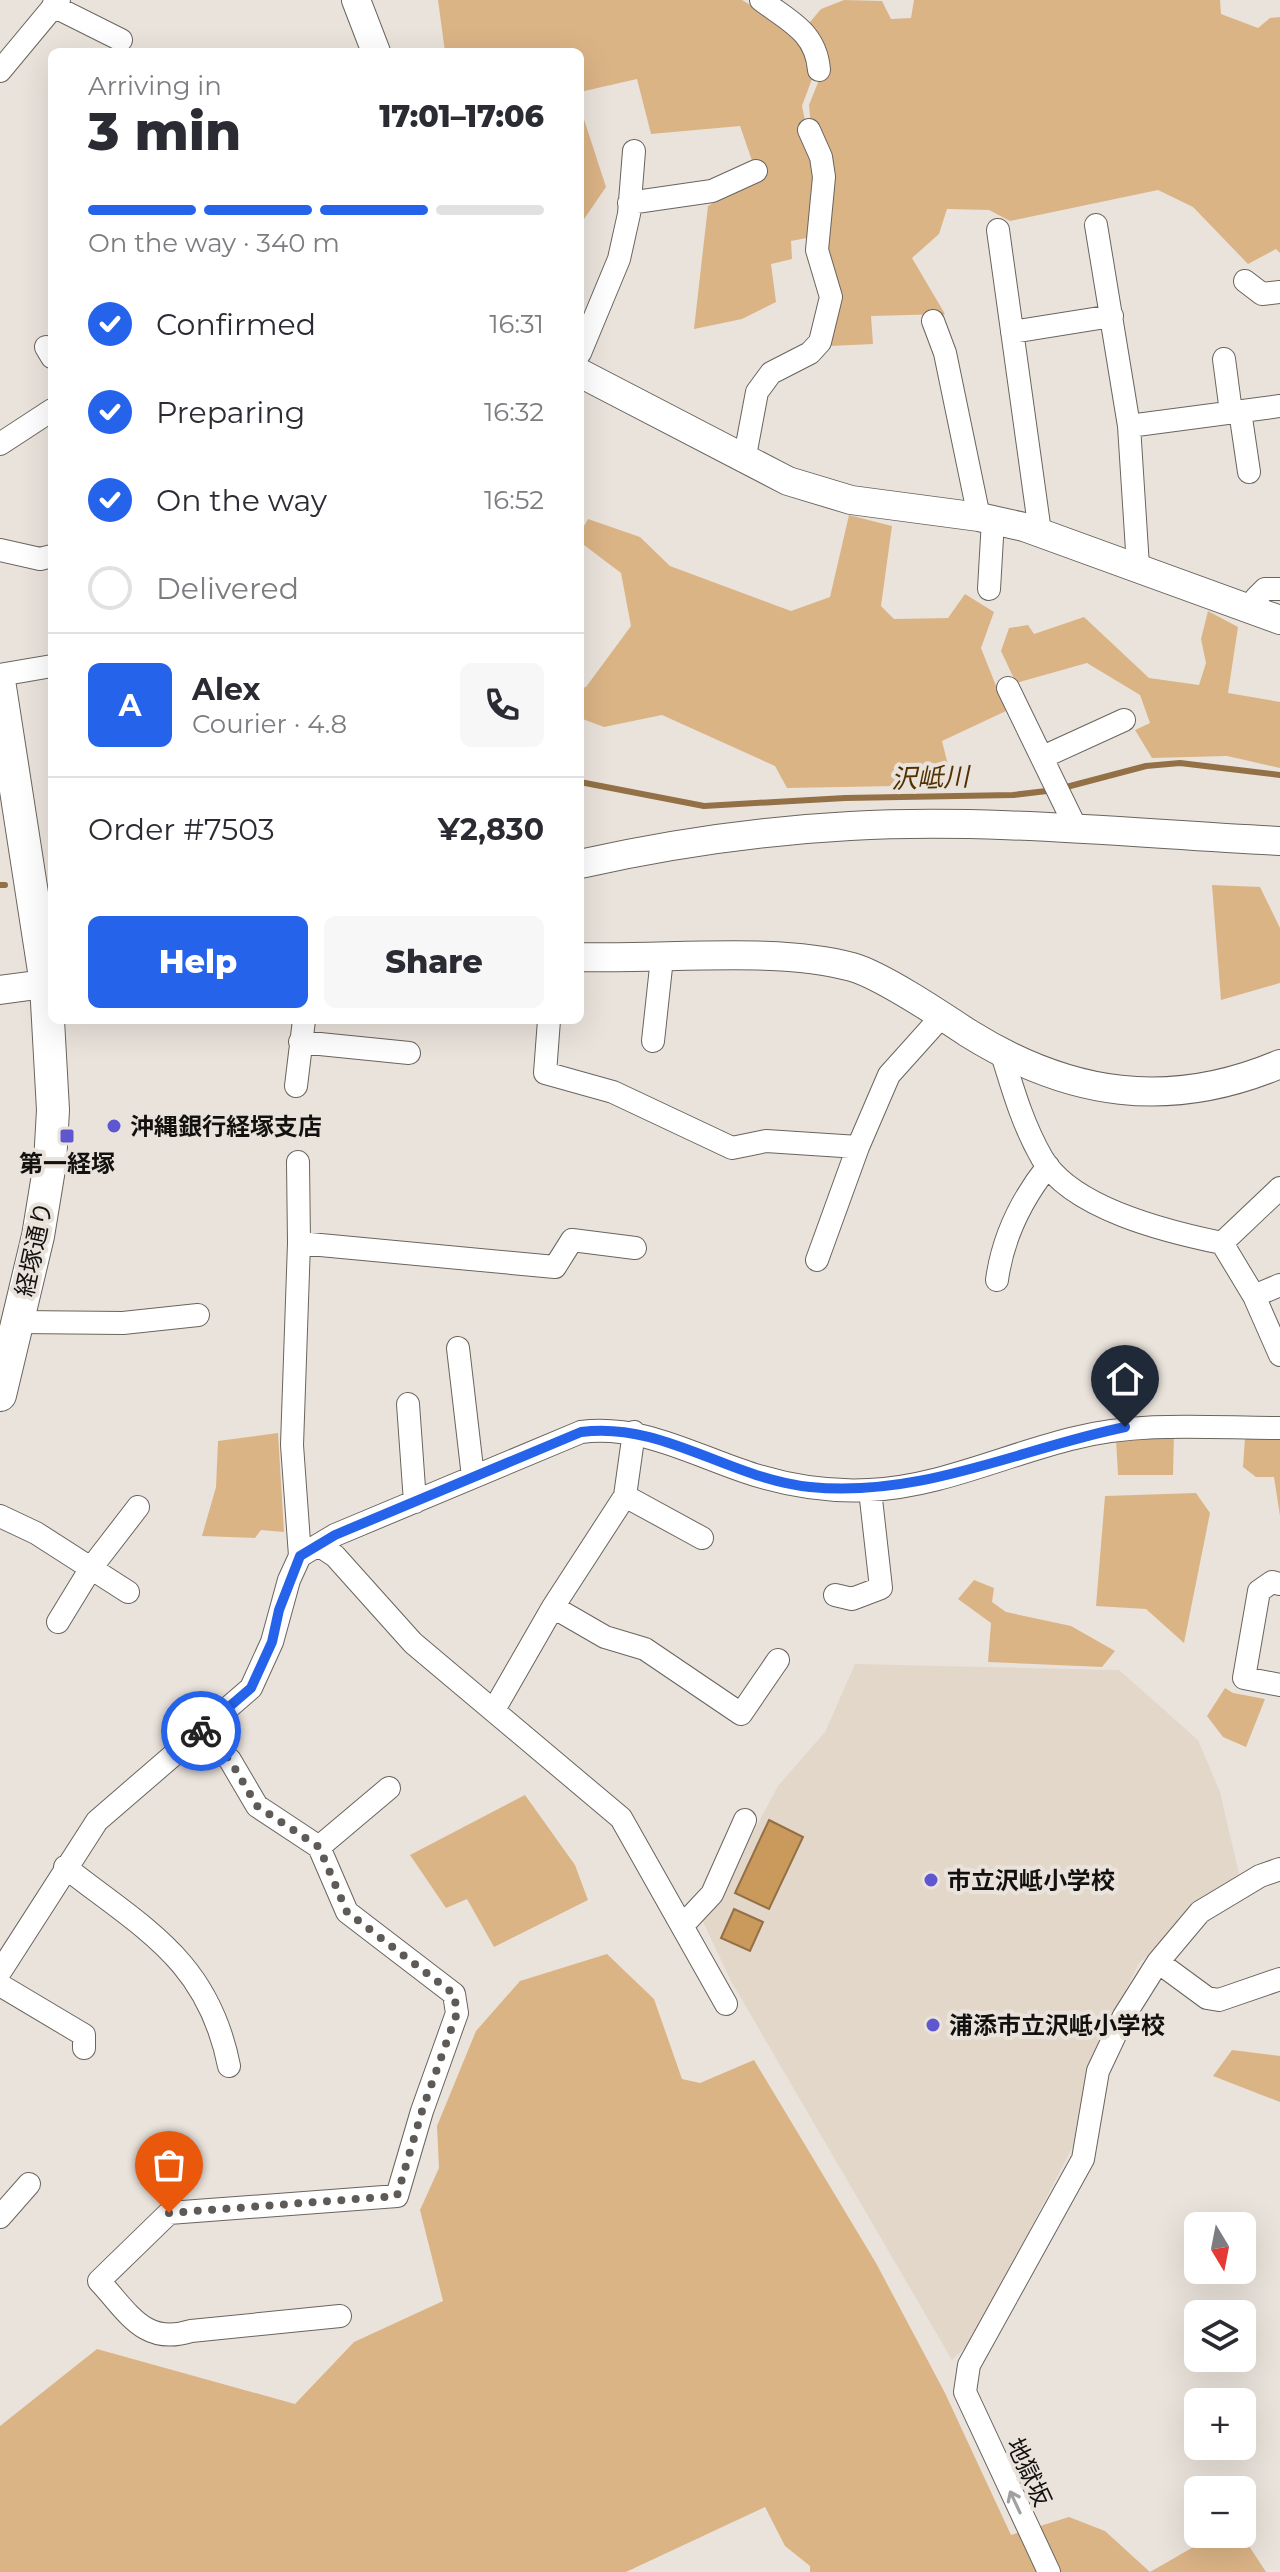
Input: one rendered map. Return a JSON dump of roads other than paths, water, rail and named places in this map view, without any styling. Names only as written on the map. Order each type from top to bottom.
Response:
[{"type":"main road","name":"経塚通り","points":[[0,687],[48,978]]},
{"type":"main road","name":"経塚通り","points":[[0,1395],[19,1322],[50,1163],[50,1024]]},
{"type":"street","points":[[356,0],[374,48]]},
{"type":"street","points":[[761,0],[803,31],[817,51],[819,70]]},
{"type":"street","points":[[0,71],[56,3],[121,40]]},
{"type":"street","points":[[744,461],[757,392],[771,373],[810,353],[820,342],[831,297],[817,250],[824,177],[821,157],[809,130]]},
{"type":"street","points":[[584,343],[619,259],[634,151]]},
{"type":"street","points":[[629,203],[712,191],[756,171]]},
{"type":"street","points":[[1096,225],[1129,426],[1138,566]]},
{"type":"street","points":[[998,230],[1040,532]]},
{"type":"street","points":[[1245,281],[1262,294],[1280,292]]},
{"type":"street","points":[[1012,332],[1112,316]]},
{"type":"street","points":[[933,321],[945,353],[986,518],[989,589]]},
{"type":"street","points":[[1224,359],[1249,472]]},
{"type":"street","points":[[584,375],[744,461],[788,481],[851,500],[986,518],[1040,532],[1280,620]]},
{"type":"street","points":[[1129,426],[1280,406]]},
{"type":"street","points":[[0,444],[48,413]]},
{"type":"street","points":[[0,550],[40,559],[48,557]]},
{"type":"street","points":[[1253,610],[1256,598],[1265,589],[1280,589]]},
{"type":"street","points":[[0,675],[48,667]]},
{"type":"street","points":[[1008,688],[1077,830]]},
{"type":"street","points":[[1043,757],[1124,720]]},
{"type":"street","points":[[584,863],[662,847],[798,829],[923,824],[1280,841]]},
{"type":"street","points":[[584,957],[799,957],[855,968],[942,1016],[1002,1054],[1053,1078],[1129,1091],[1181,1093],[1280,1064]]},
{"type":"street","points":[[653,1041],[662,958]]},
{"type":"street","points":[[0,990],[48,983]]},
{"type":"street","points":[[817,1260],[858,1147],[889,1075],[942,1016]]},
{"type":"street","points":[[549,1024],[545,1073],[613,1092],[732,1148],[766,1141],[858,1147]]},
{"type":"street","points":[[296,1086],[302,1031],[409,1053]]},
{"type":"street","points":[[1002,1054],[1018,1109],[1048,1166],[1059,1179],[1088,1198],[1160,1230],[1222,1243],[1254,1296],[1280,1355]]},
{"type":"street","points":[[298,1162],[299,1243],[292,1445],[310,1551]]},
{"type":"street","points":[[997,1280],[1001,1253],[1024,1196],[1048,1166]]},
{"type":"street","points":[[1222,1243],[1280,1188]]},
{"type":"street","points":[[299,1243],[555,1267],[572,1240],[635,1248]]},
{"type":"street","points":[[1254,1296],[1280,1285]]},
{"type":"street","points":[[19,1322],[123,1323],[198,1315]]},
{"type":"street","points":[[458,1348],[473,1477]]},
{"type":"street","points":[[408,1404],[415,1502]]},
{"type":"street","points":[[0,1972],[97,1821],[251,1688],[272,1642],[279,1610],[310,1551],[335,1535],[581,1432],[606,1429],[634,1432],[781,1482],[870,1490],[944,1477],[1072,1438],[1125,1427],[1280,1428]]},
{"type":"street","points":[[495,1708],[553,1607],[625,1496],[634,1432]]},
{"type":"street","points":[[835,1595],[852,1599],[881,1588],[870,1490]]},
{"type":"street","points":[[625,1496],[702,1538]]},
{"type":"street","points":[[58,1622],[91,1568],[138,1507]]},
{"type":"street","points":[[0,1516],[36,1533],[128,1592]]},
{"type":"street","points":[[310,1551],[335,1556],[413,1643],[495,1708],[621,1818],[726,2004]]},
{"type":"street","points":[[1280,1584],[1272,1582],[1259,1591],[1244,1678],[1280,1685]]},
{"type":"street","points":[[553,1607],[605,1637],[645,1649],[741,1714],[778,1660]]},
{"type":"street","points":[[200,1732],[230,1760],[257,1806],[319,1847],[347,1912],[454,1994],[457,2013],[422,2111],[397,2196],[169,2213],[99,2281],[143,2329],[171,2337],[191,2331],[340,2316]]},
{"type":"street","points":[[319,1847],[389,1788]]},
{"type":"street","points":[[683,1925],[712,1894],[745,1820]]},
{"type":"street","points":[[65,1867],[163,1943],[191,1971],[222,2030],[229,2066]]},
{"type":"street","points":[[1280,1869],[1200,1912],[1158,1962],[1207,1998],[1219,2000],[1280,1979]]},
{"type":"street","name":"地獄坂","points":[[1049,2572],[965,2392],[969,2365],[1083,2159],[1098,2071],[1124,2016],[1158,1962]]},
{"type":"street","points":[[0,1985],[84,2035],[84,2048]]},
{"type":"street","points":[[0,2217],[29,2184]]},
{"type":"waterway","name":"沢岻川","points":[[584,783],[704,806],[845,798],[1013,795],[1055,790],[1146,766],[1180,763],[1280,775]]},
{"type":"waterway","name":"沢岻川","points":[[0,885],[5,885]]},
{"type":"place","name":"沖縄銀行経塚支店","points":[[114,1126]]},
{"type":"place","name":"第一経塚","points":[[67,1136]]},
{"type":"place","name":"市立沢岻小学校","points":[[931,1880]]},
{"type":"place","name":"浦添市立沢岻小学校","points":[[933,2025]]}]
